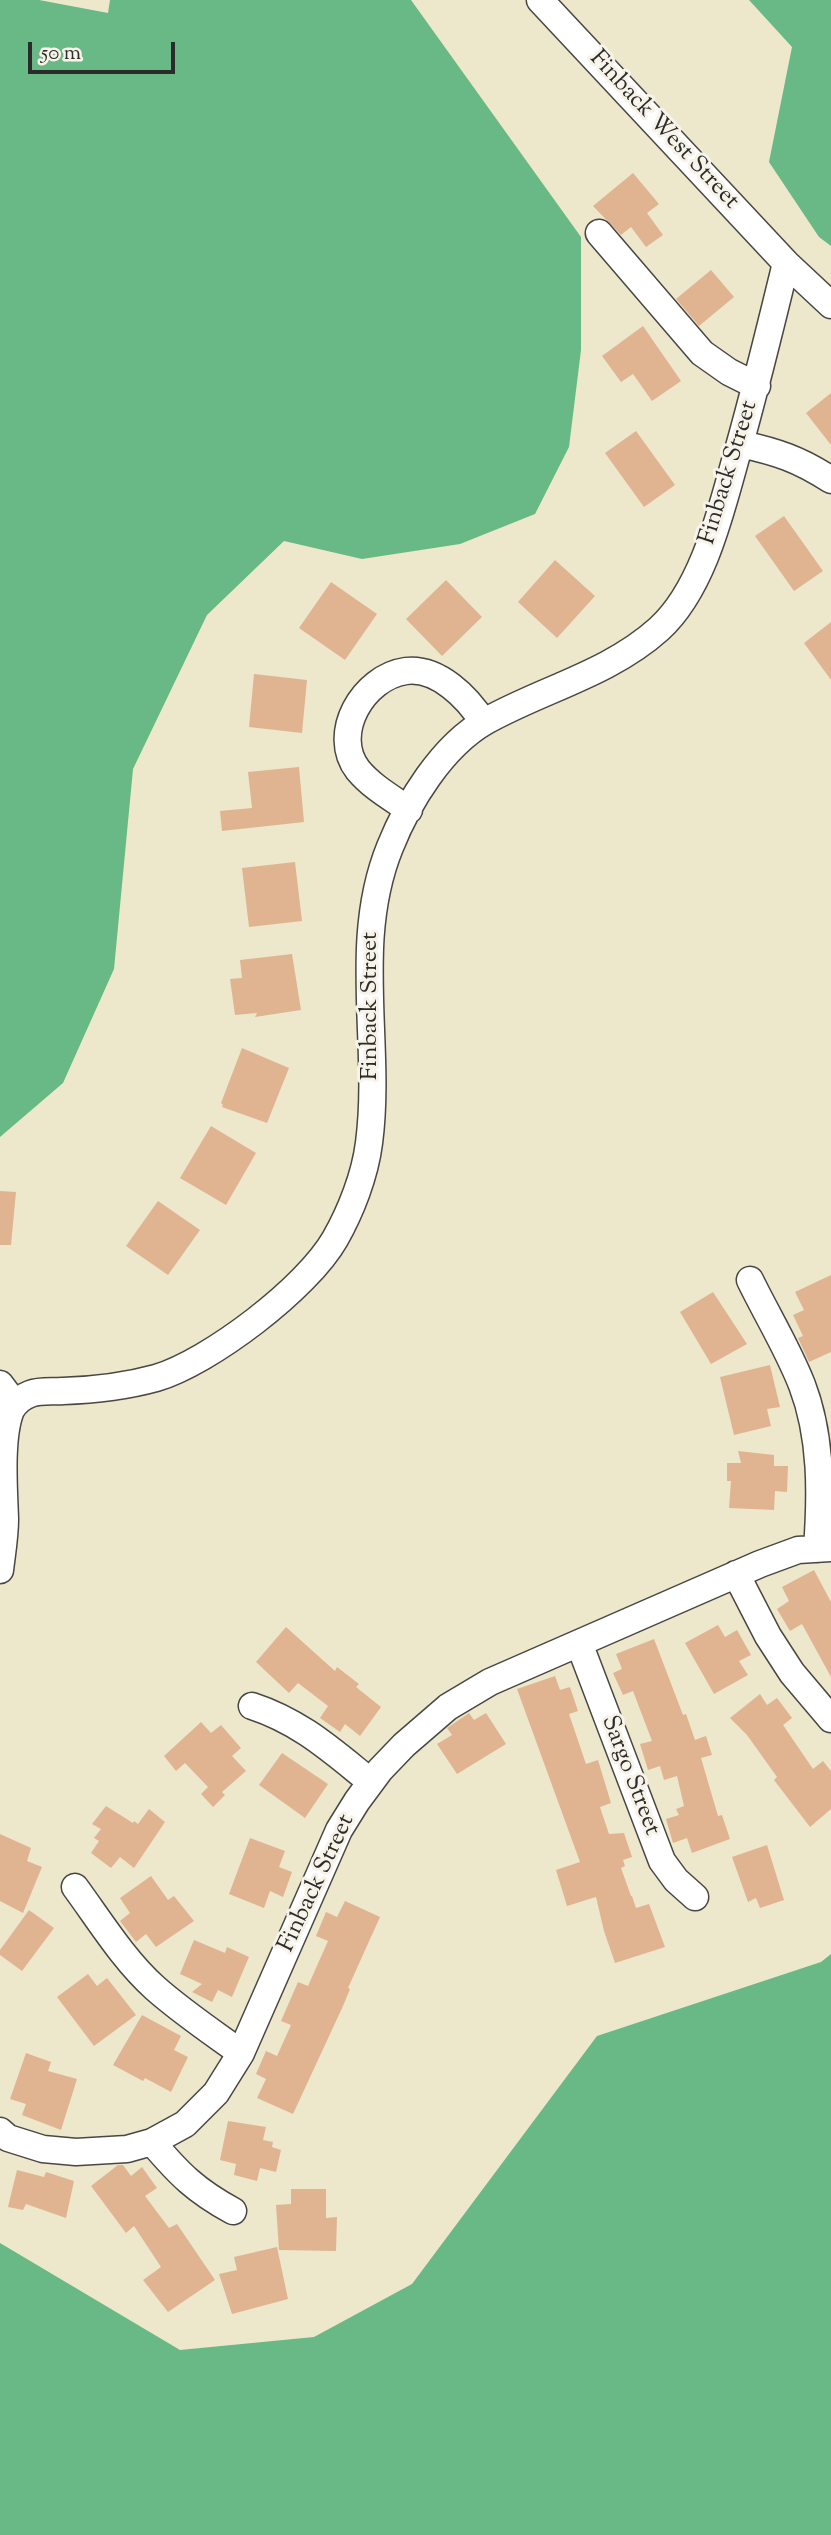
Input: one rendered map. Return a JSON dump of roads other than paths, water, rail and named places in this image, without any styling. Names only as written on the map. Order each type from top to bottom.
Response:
[{"type":"street","name":"Finback West Street","points":[[540,0],[786,263],[831,305]]},
{"type":"street","points":[[599,233],[702,354],[757,386]]},
{"type":"street","name":"Finback Street","points":[[0,1570],[5,1525],[3,1439],[8,1414],[7,1394],[112,1387],[157,1377],[198,1361],[255,1320],[299,1283],[334,1241],[358,1187],[369,1145],[372,1088],[368,957],[376,892],[390,847],[431,772],[456,744],[483,722],[620,659],[661,628],[684,597],[711,545],[757,386],[786,263]]},
{"type":"street","points":[[741,443],[804,462],[831,480]]},
{"type":"street","points":[[409,810],[377,788],[357,768],[346,741],[351,717],[363,696],[382,680],[406,671],[427,673],[471,703],[483,722]]},
{"type":"street","points":[[750,1280],[802,1386],[814,1427],[819,1516],[824,1549]]},
{"type":"street","name":"Finback Street","points":[[0,2131],[8,2138],[43,2149],[76,2152],[127,2149],[152,2142],[185,2123],[216,2093],[241,2053],[339,1830],[371,1782],[404,1745],[448,1707],[490,1682],[736,1574],[798,1550],[824,1549]]},
{"type":"street","points":[[736,1574],[768,1636],[792,1673],[831,1719]]},
{"type":"street","name":"Sargo Street","points":[[579,1643],[658,1852],[676,1880],[695,1897]]},
{"type":"street","points":[[252,1706],[279,1714],[300,1726],[371,1782]]},
{"type":"street","points":[[75,1887],[127,1958],[154,1986],[241,2053]]},
{"type":"street","points":[[152,2142],[189,2184],[233,2211]]}]
